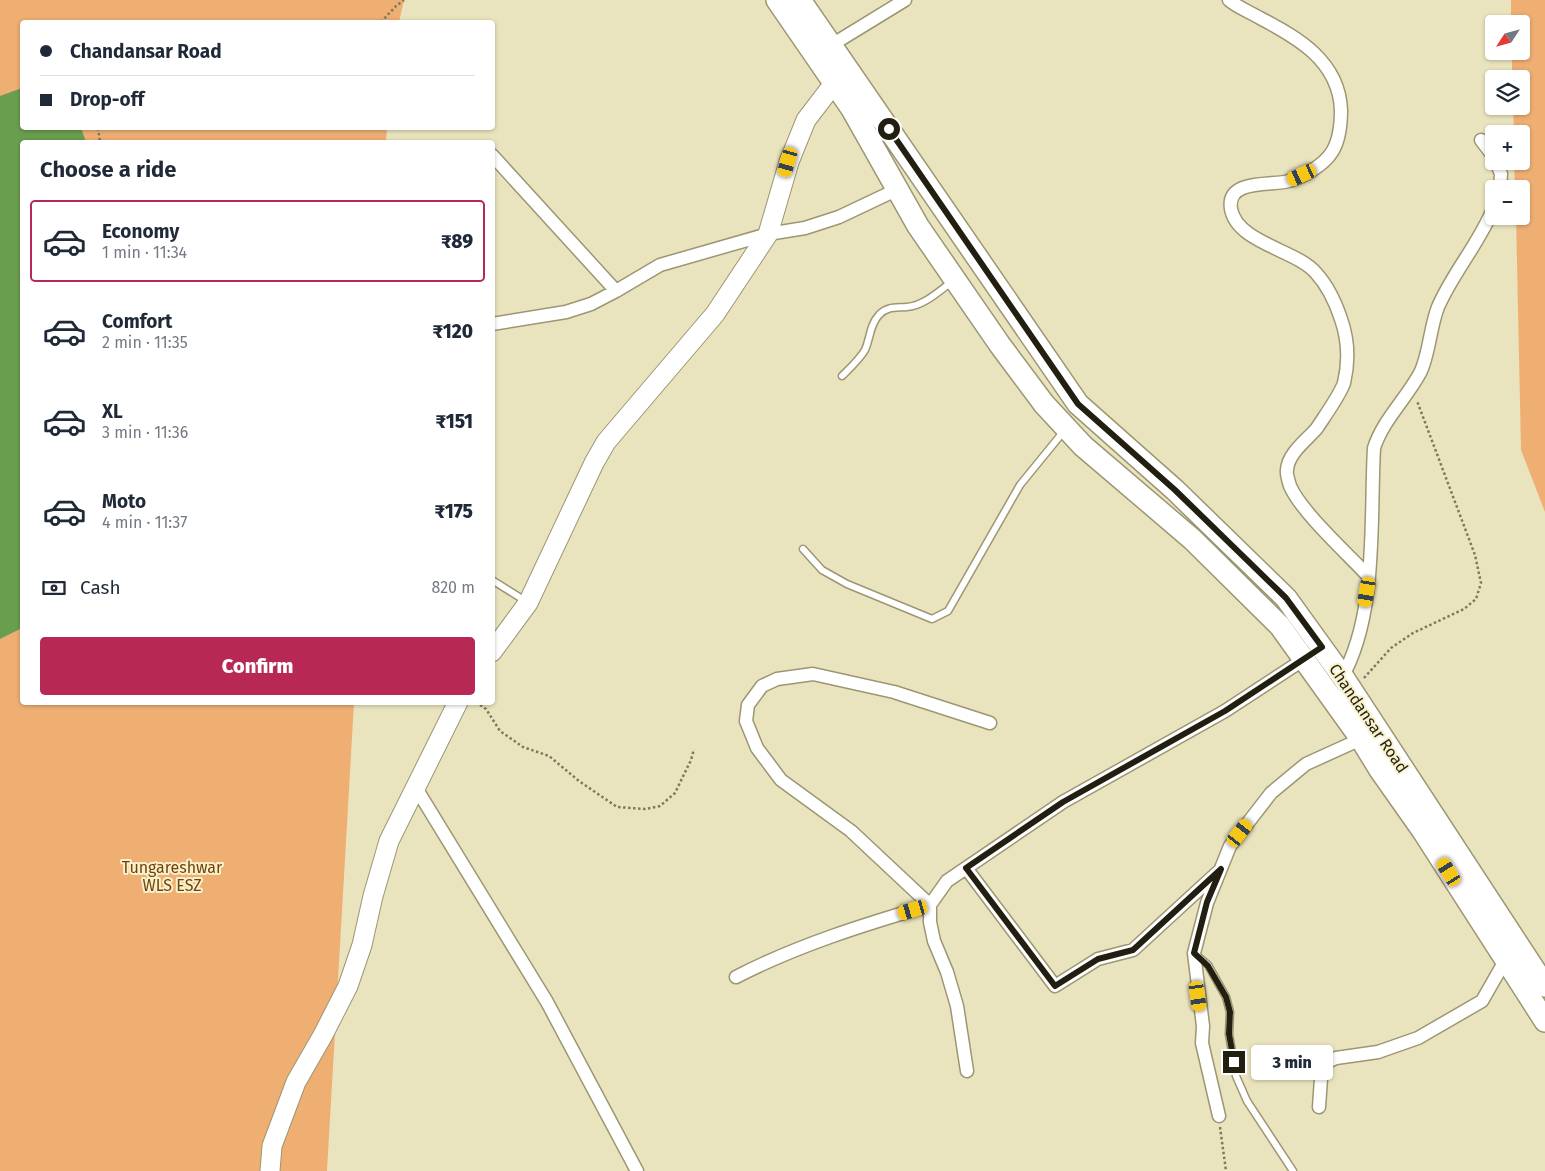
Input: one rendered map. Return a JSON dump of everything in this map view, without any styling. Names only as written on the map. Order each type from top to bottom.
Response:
[{"type":"main road","points":[[777,0],[823,50],[840,75],[852,109],[896,190],[954,280],[1044,404],[1083,446],[1192,539],[1237,586],[1280,626],[1361,739],[1545,1021]]},
{"type":"main road","points":[[800,0],[823,50]]},
{"type":"main road","name":"Chandansar Road","points":[[840,75],[1078,404],[1175,490],[1286,598],[1348,685],[1545,986]]},
{"type":"street","points":[[823,50],[905,0]]},
{"type":"street","points":[[1230,1],[1292,36],[1323,61],[1340,96],[1341,124],[1332,152],[1316,168],[1287,182],[1251,184],[1243,187],[1236,193],[1231,209],[1235,218],[1246,232],[1300,260],[1316,272],[1330,294],[1341,319],[1348,355],[1343,385],[1316,428],[1291,457],[1286,470],[1290,485],[1301,502],[1370,577]]},
{"type":"street","points":[[495,648],[528,603],[594,463],[606,442],[715,314],[768,234],[788,162],[806,120],[840,75]]},
{"type":"street","points":[[1481,140],[1485,145]]},
{"type":"street","points":[[495,158],[616,291]]},
{"type":"street","points":[[495,324],[566,312],[591,304],[660,265],[768,234],[805,228],[840,217],[896,190]]},
{"type":"street","points":[[1330,696],[1348,685],[1351,657],[1362,621],[1370,577],[1374,448],[1378,435],[1412,388],[1422,370],[1438,308],[1449,286],[1487,225]]},
{"type":"street","points":[[967,1071],[957,1006],[947,972],[934,941],[930,922],[930,905],[947,881],[1063,802],[1225,711],[1322,647]]},
{"type":"street","points":[[930,905],[851,831],[781,780],[757,748],[746,721],[748,705],[762,686],[777,679],[814,674],[894,692],[990,723]]},
{"type":"street","points":[[270,1171],[272,1146],[296,1082],[348,986],[362,945],[389,842],[456,705]]},
{"type":"street","points":[[1219,1116],[1202,1043],[1203,1026],[1194,953],[1207,902],[1230,846],[1271,793],[1306,764],[1361,739]]},
{"type":"street","points":[[416,788],[547,1002],[637,1171]]},
{"type":"street","points":[[966,868],[1055,986],[1098,959],[1133,950],[1221,869]]},
{"type":"street","points":[[736,977],[767,960],[847,930],[930,905]]},
{"type":"street","points":[[1319,1107],[1322,1064],[1336,1058],[1378,1052],[1418,1038],[1482,1001],[1506,960]]},
{"type":"lane","points":[[842,376],[864,350],[875,321],[884,310],[895,307],[908,307],[921,303],[954,280]]},
{"type":"lane","points":[[803,549],[822,570],[847,584],[932,619],[941,616],[948,611],[1020,485],[1067,428]]},
{"type":"lane","points":[[495,582],[528,603]]},
{"type":"lane","points":[[1194,953],[1208,966],[1226,997],[1230,1012],[1229,1034],[1236,1076],[1247,1102],[1293,1171]]},
{"type":"path","points":[[383,20],[404,0]]},
{"type":"path","points":[[1348,685],[1391,648],[1413,633],[1464,609],[1476,599],[1482,583],[1475,555],[1412,388]]},
{"type":"path","points":[[480,705],[486,709],[500,731],[523,747],[549,756],[579,781],[617,807],[645,809],[660,806],[675,793],[691,760],[694,749]]},
{"type":"path","points":[[1219,1116],[1226,1171]]},
{"type":"green space","name":"Tungareshwar WLS ESZ","points":[[0,0],[404,0],[399,20],[20,20],[20,130],[387,130],[386,140],[20,140],[20,705],[354,705],[327,1171],[0,1171]]},
{"type":"green space","points":[[1511,0],[1545,0],[1545,512],[1521,450],[1516,225],[1530,225],[1530,180],[1515,180],[1514,170],[1530,170],[1530,125],[1514,125],[1513,115],[1530,115],[1530,70],[1512,70],[1512,60],[1530,60],[1530,15],[1511,15]]},
{"type":"shaded area","points":[[20,89],[20,130],[82,130],[85,140],[20,140],[20,629],[0,639],[0,96]]},
{"type":"route","points":[[889,129],[1078,404],[1175,490],[1286,598],[1322,647],[1225,711],[1063,802],[966,868],[1055,986],[1098,959],[1133,950],[1221,869],[1207,902],[1194,953],[1208,966],[1226,997],[1230,1012],[1229,1034],[1234,1062]]}]
